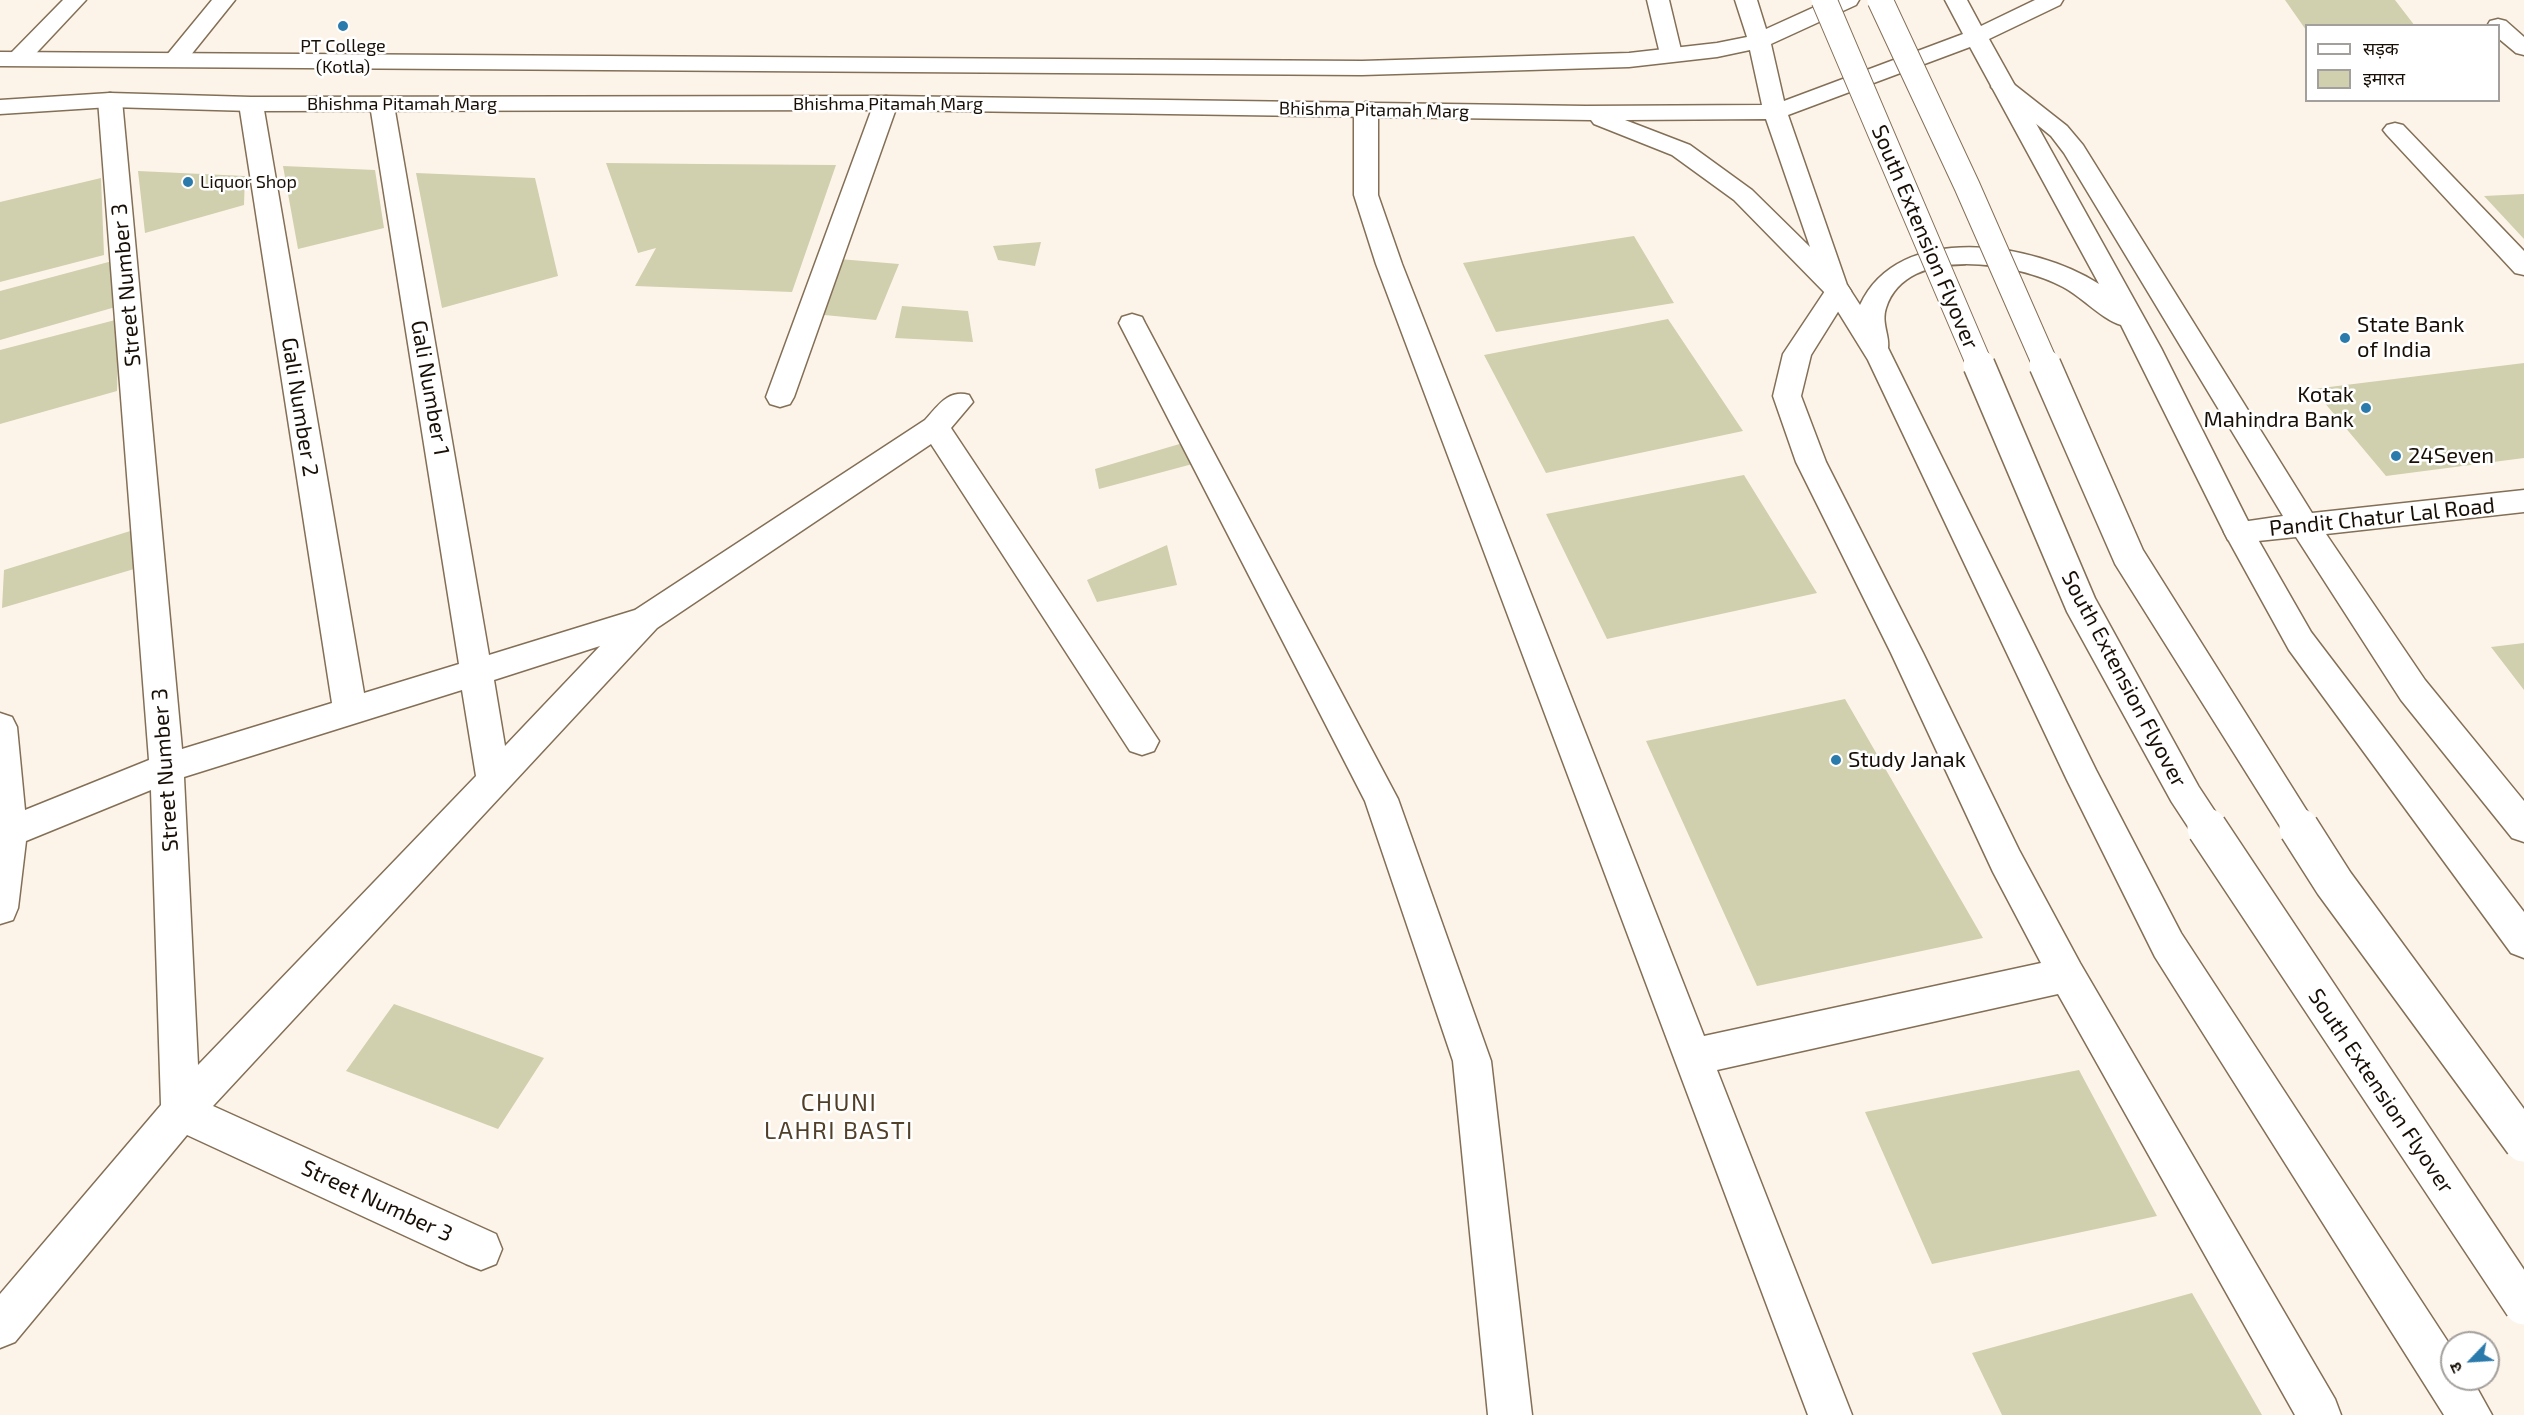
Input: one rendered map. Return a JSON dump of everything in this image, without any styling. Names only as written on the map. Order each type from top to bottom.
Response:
[{"type":"street","points":[[174,61],[224,0]]},
{"type":"street","points":[[1658,0],[1671,54]]},
{"type":"street","points":[[1746,0],[1760,41],[1775,112],[1838,291]]},
{"type":"street","name":"South Extension Flyover","points":[[1824,0],[2081,605],[2185,794],[2524,1305]]},
{"type":"street","name":"Bhishma Pitamah Marg","points":[[0,107],[110,100],[251,105],[886,103],[1366,109],[1550,87],[1629,60],[1717,50],[1760,41],[1848,0]]},
{"type":"street","points":[[1880,0],[1967,186],[2129,557],[2334,883],[2524,1142]]},
{"type":"street","points":[[1956,0],[2146,348],[2239,532],[2300,641],[2524,941]]},
{"type":"street","points":[[1775,112],[1976,37],[2052,0]]},
{"type":"street","points":[[9,59],[68,7]]},
{"type":"street","points":[[2500,27],[2524,48]]},
{"type":"street","name":"Bhishma Pitamah Marg","points":[[9,59],[1339,68],[1550,87],[1586,113],[1775,112]]},
{"type":"street","points":[[2003,87],[2059,131],[2074,150],[2335,575],[2413,690],[2524,827]]},
{"type":"street","name":"Street Number 3","points":[[110,100],[167,768],[181,1112],[481,1249]]},
{"type":"street","points":[[780,397],[886,103]]},
{"type":"street","name":"Gali Number 2","points":[[251,105],[350,710]]},
{"type":"street","name":"Gali Number 1","points":[[382,105],[478,671],[494,782]]},
{"type":"street","points":[[1366,109],[1366,195],[1389,264],[1830,1415]]},
{"type":"street","points":[[1586,113],[1681,150],[1743,195],[1838,291],[1881,359]]},
{"type":"street","points":[[2395,130],[2524,267]]},
{"type":"street","points":[[2146,348],[2131,325],[2109,303],[2081,284],[2048,270],[2014,260],[1980,256],[1947,257],[1919,264],[1895,275],[1879,292],[1870,312],[1871,334],[1881,359],[2084,780],[2168,945],[2470,1415]]},
{"type":"street","points":[[1838,291],[1797,354],[1787,396],[1812,462],[1907,653],[2006,861],[2067,975],[2319,1415]]},
{"type":"street","points":[[1132,323],[1380,799],[1472,1061],[1510,1415]]},
{"type":"street","points":[[0,1327],[181,1112],[646,620],[935,427],[959,402]]},
{"type":"street","points":[[935,427],[1142,741]]},
{"type":"street","name":"Pandit Chatur Lal Road","points":[[2239,532],[2524,501]]},
{"type":"street","points":[[5,834],[167,768],[646,620]]},
{"type":"street","points":[[0,727],[5,834],[0,908]]},
{"type":"street","points":[[1693,1057],[2067,975]]},
{"type":"building","points":[[2285,0],[2395,0],[2413,24],[2305,24],[2305,29]]},
{"type":"building","points":[[606,163],[836,165],[792,292],[635,286],[656,248],[638,253]]},
{"type":"building","points":[[283,166],[375,170],[384,228],[298,249]]},
{"type":"building","points":[[138,171],[245,176],[244,205],[145,233]]},
{"type":"building","points":[[416,173],[535,178],[558,276],[442,308]]},
{"type":"building","points":[[101,178],[104,255],[0,282],[0,202]]},
{"type":"building","points":[[2524,194],[2524,239],[2484,196]]},
{"type":"building","points":[[1634,236],[1674,303],[1496,332],[1463,263]]},
{"type":"building","points":[[1041,242],[1035,266],[998,260],[993,246]]},
{"type":"building","points":[[839,259],[899,264],[876,320],[814,314]]},
{"type":"building","points":[[116,260],[119,306],[0,340],[0,291]]},
{"type":"building","points":[[902,306],[968,311],[973,342],[895,338]]},
{"type":"building","points":[[119,319],[117,391],[0,424],[0,350]]},
{"type":"building","points":[[1668,319],[1743,431],[1546,473],[1484,355]]},
{"type":"building","points":[[2524,363],[2524,458],[2386,476],[2313,389]]},
{"type":"building","points":[[1193,440],[1200,462],[1099,489],[1095,469]]},
{"type":"building","points":[[1744,475],[1817,593],[1607,639],[1546,514]]},
{"type":"building","points":[[140,528],[141,567],[2,608],[4,570]]},
{"type":"building","points":[[1167,545],[1177,585],[1097,602],[1087,580]]},
{"type":"building","points":[[2524,643],[2524,690],[2491,647]]},
{"type":"building","points":[[1845,699],[1983,938],[1757,986],[1646,741]]},
{"type":"building","points":[[394,1004],[544,1058],[498,1129],[346,1071]]},
{"type":"building","points":[[2079,1070],[2157,1216],[1932,1264],[1865,1112]]},
{"type":"building","points":[[2192,1293],[2262,1415],[2002,1415],[1972,1353]]},
{"type":"place","name":"PT College (Kotla)","points":[[343,26]]},
{"type":"place","name":"Liquor Shop","points":[[188,182]]},
{"type":"place","name":"State Bank of India","points":[[2345,338]]},
{"type":"place","name":"Kotak Mahindra Bank","points":[[2366,408]]},
{"type":"place","name":"24Seven","points":[[2396,456]]},
{"type":"place","name":"Study Janak","points":[[1836,760]]},
{"type":"district","name":"CHUNI LAHRI BASTI","points":[[839,1117]]}]
